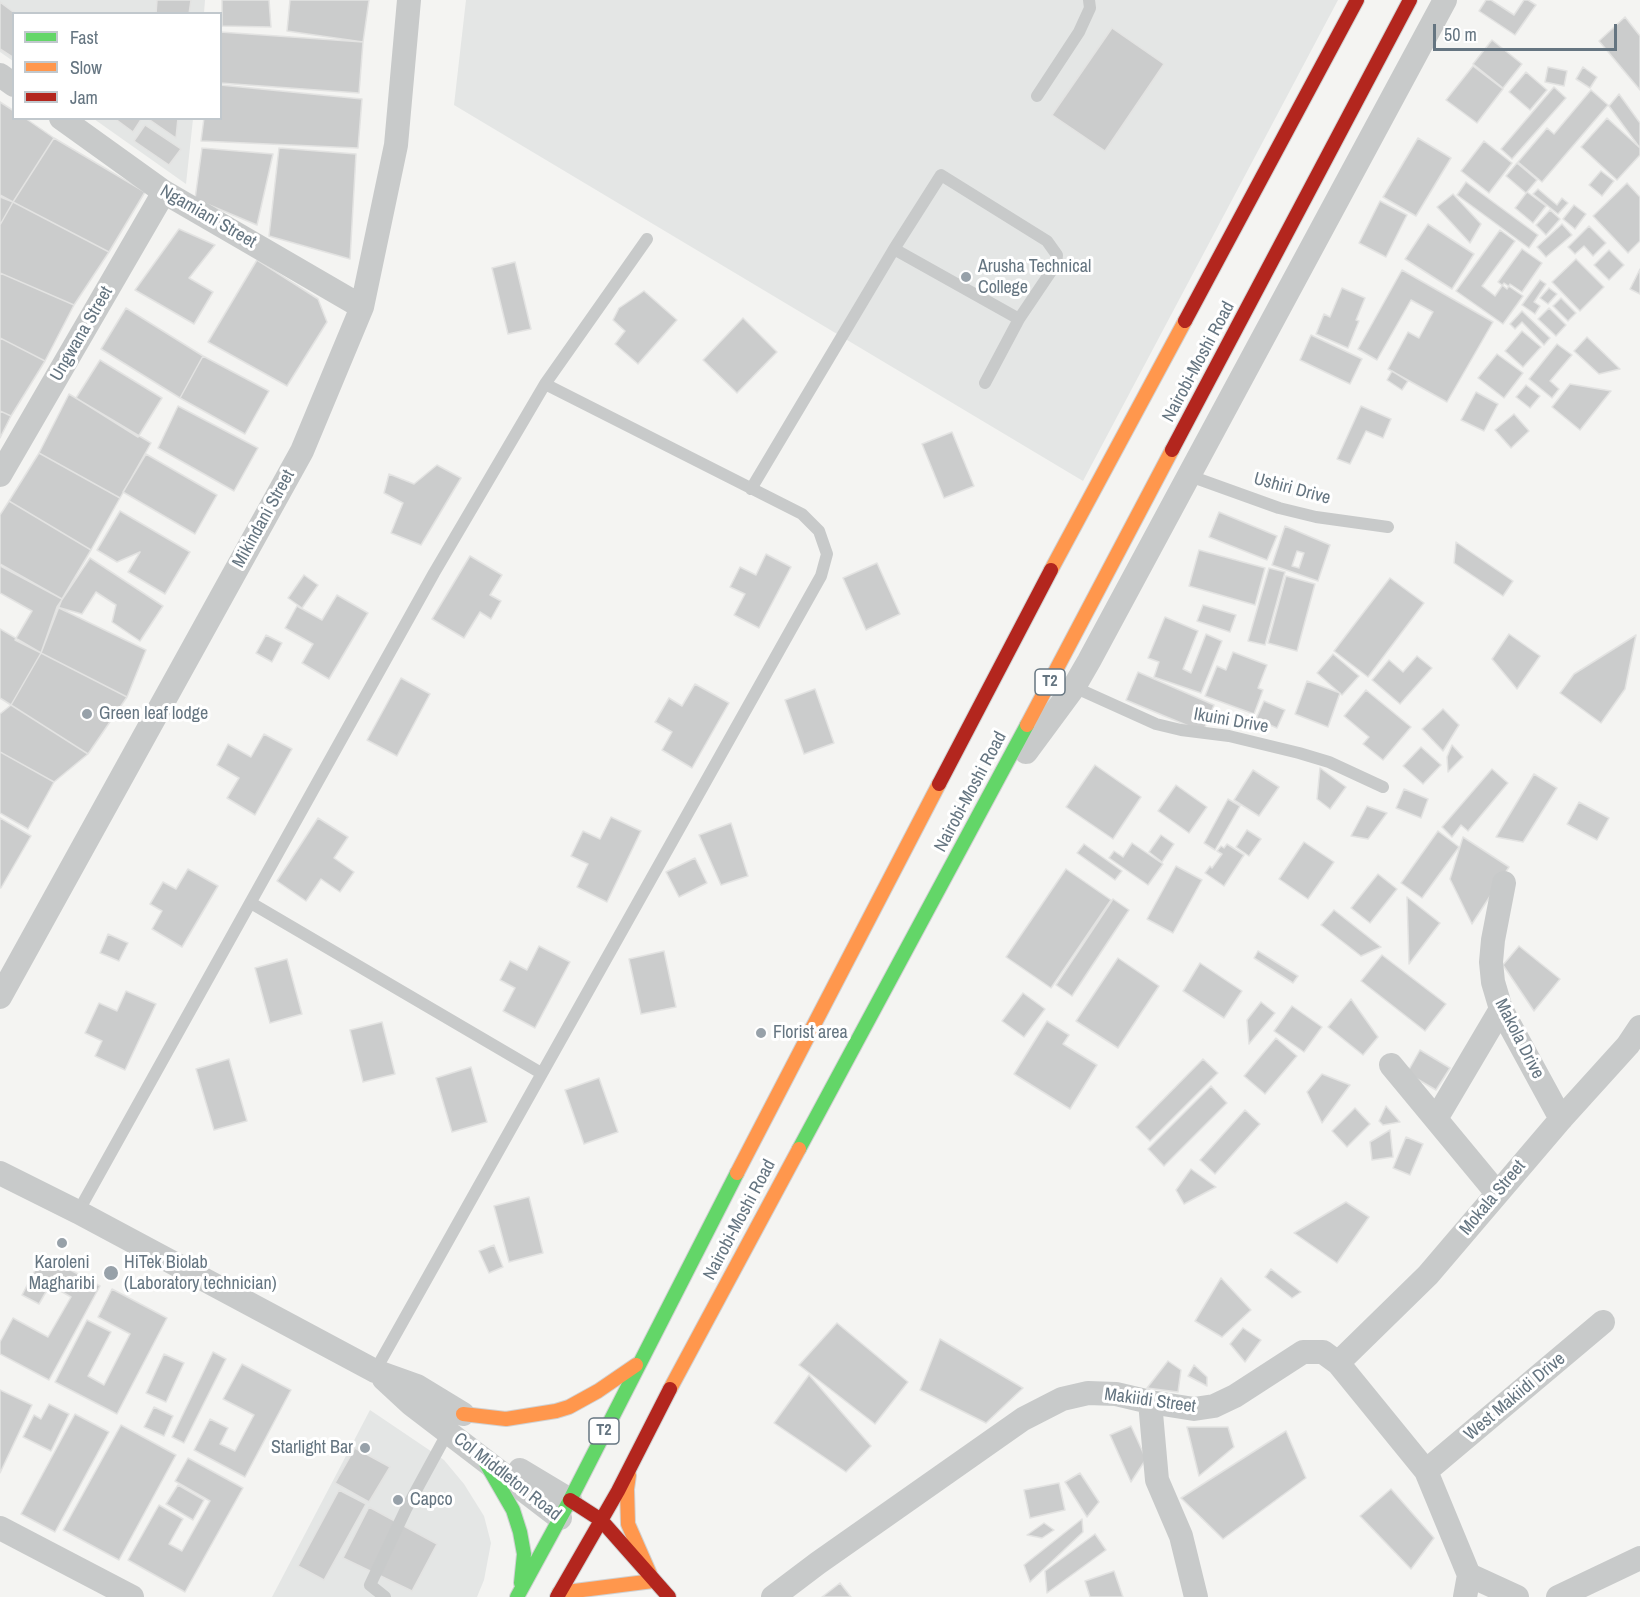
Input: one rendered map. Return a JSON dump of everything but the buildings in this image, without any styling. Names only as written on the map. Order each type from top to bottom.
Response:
[{"type":"main road","name":"Nairobi-Moshi Road","points":[[558,1595],[575,1524],[639,1362],[1004,658],[1357,0]]},
{"type":"main road","name":"Nairobi-Moshi Road","points":[[517,1597],[575,1524],[601,1520],[976,820],[1410,0]]},
{"type":"main road","points":[[456,1423],[506,1419],[569,1407],[598,1391],[639,1362]]},
{"type":"main road","points":[[483,1458],[513,1510],[520,1532],[524,1554],[517,1597]]},
{"type":"main road","points":[[630,1467],[627,1489],[628,1524],[653,1581]]},
{"type":"main road","name":"Col Middleton Road","points":[[575,1524],[601,1520],[653,1581]]},
{"type":"main road","points":[[575,1524],[653,1581],[669,1597]]},
{"type":"main road","points":[[558,1595],[653,1581]]},
{"type":"street","name":"Mikindani Street","points":[[0,997],[302,451],[362,307],[396,145],[410,0]]},
{"type":"street","points":[[976,820],[1074,687],[1190,476],[1445,0]]},
{"type":"street","name":"Ngamiani Street","points":[[64,120],[164,192],[362,307]]},
{"type":"street","name":"Ungwana Street","points":[[0,475],[164,192]]},
{"type":"street","name":"Makola Drive","points":[[1504,883],[1493,939],[1491,962],[1493,982],[1501,1010],[1561,1119]]},
{"type":"street","points":[[1436,1119],[1501,1010]]},
{"type":"street","name":"Mokala Street","points":[[1338,1363],[1428,1275],[1561,1119],[1628,1045],[1640,1027]]},
{"type":"street","points":[[1391,1065],[1497,1193]]},
{"type":"street","name":"Col Middleton Road","points":[[0,1173],[78,1212],[375,1371],[417,1386],[456,1423],[483,1458],[575,1524]]},
{"type":"street","name":"West Makiidi Drive","points":[[1426,1471],[1603,1322]]},
{"type":"street","name":"Makiidi Street","points":[[773,1597],[1023,1419],[1062,1399],[1088,1393],[1116,1394],[1194,1409],[1214,1406],[1235,1396],[1303,1352],[1323,1352],[1338,1363],[1426,1471],[1467,1586],[1512,1596]]},
{"type":"street","name":"Col Middleton Road","points":[[375,1371],[424,1414],[575,1524]]},
{"type":"street","points":[[1150,1402],[1157,1480],[1181,1536],[1196,1597]]},
{"type":"street","name":"Col Middleton Road","points":[[424,1414],[456,1423]]},
{"type":"street","points":[[0,1528],[132,1597]]},
{"type":"street","points":[[1558,1597],[1640,1558]]},
{"type":"lane","points":[[1036,96],[1079,32],[1090,8],[1089,0]]},
{"type":"lane","points":[[751,489],[894,249],[941,175],[1047,241],[1057,255],[1056,264],[1019,319],[985,383]]},
{"type":"lane","points":[[78,1212],[434,573],[544,384],[646,239]]},
{"type":"lane","points":[[894,249],[1019,319]]},
{"type":"lane","points":[[375,1371],[821,576],[827,554],[819,531],[802,514],[544,384]]},
{"type":"lane","name":"Ushiri Drive","points":[[1190,476],[1279,508],[1316,517],[1388,527]]},
{"type":"lane","name":"Ikuini Drive","points":[[1074,687],[1156,724],[1181,730],[1229,736],[1299,753],[1329,762],[1383,787]]},
{"type":"lane","points":[[251,903],[541,1073]]},
{"type":"lane","points":[[385,1597],[370,1585],[406,1509],[456,1423]]},
{"type":"shaded area","points":[[0,0],[205,0],[204,12],[12,12],[12,60],[0,52]]},
{"type":"shaded area","name":"Arusha Technical College","points":[[466,0],[1338,0],[1083,481],[454,105]]},
{"type":"shaded area","points":[[95,120],[193,120],[186,184]]},
{"type":"shaded area","name":"Capco","points":[[370,1410],[444,1460],[464,1484],[484,1516],[491,1543],[484,1580],[477,1597],[272,1597]]},
{"type":"traffic: fast","points":[[799,1149],[1027,725]]},
{"type":"traffic: fast","points":[[517,1597],[570,1500],[737,1173]]},
{"type":"traffic: fast","points":[[483,1458],[513,1510],[520,1532],[524,1554],[521,1583]]},
{"type":"traffic: slow","points":[[1051,570],[1185,321]]},
{"type":"traffic: slow","points":[[1027,725],[1172,450]]},
{"type":"traffic: slow","points":[[737,1173],[939,784]]},
{"type":"traffic: slow","points":[[670,1389],[799,1149]]},
{"type":"traffic: slow","points":[[463,1414],[506,1419],[556,1411],[569,1407],[598,1391],[636,1365]]},
{"type":"traffic: slow","points":[[559,1593],[653,1581],[628,1524],[629,1475]]},
{"type":"traffic: jam","points":[[1185,321],[1357,0]]},
{"type":"traffic: jam","points":[[1172,450],[1410,0]]},
{"type":"traffic: jam","points":[[939,784],[1051,570]]},
{"type":"traffic: jam","points":[[557,1597],[618,1491],[670,1389]]},
{"type":"traffic: jam","points":[[570,1500],[601,1520],[669,1597]]},
{"type":"place","name":"Arusha Technical College","points":[[966,277]]},
{"type":"place","name":"Green leaf lodge","points":[[87,714]]},
{"type":"place","name":"Florist area","points":[[761,1033]]},
{"type":"place","name":"Karoleni Magharibi","points":[[62,1243]]},
{"type":"place","name":"HiTek Biolab (Laboratory technician)","points":[[111,1273]]},
{"type":"place","name":"Starlight Bar","points":[[365,1448]]},
{"type":"place","name":"Capco","points":[[398,1500]]}]
